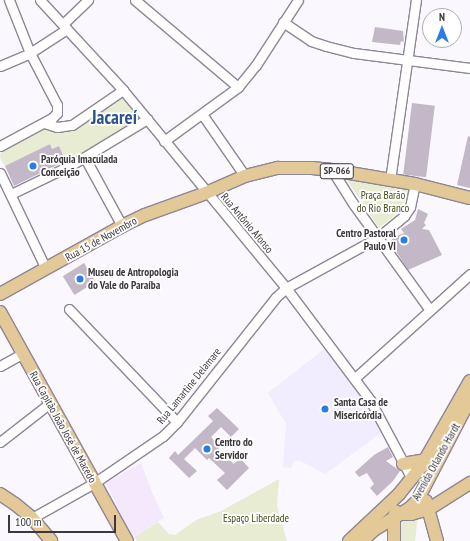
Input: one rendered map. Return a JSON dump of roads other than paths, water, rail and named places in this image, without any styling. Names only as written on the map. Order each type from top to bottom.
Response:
[{"type":"main road","name":"SP-066","points":[[206,193],[245,176],[278,168],[301,167],[332,170],[415,184],[470,198]]},
{"type":"main road","name":"Rua 15 de Novembro","points":[[0,294],[122,226],[145,215],[206,193]]},
{"type":"main road","name":"Rua Capitão João José de Macedo","points":[[0,312],[94,484],[128,541]]},
{"type":"main road","name":"Avenida Orlando Hardt","points":[[349,541],[399,494],[412,479],[425,460],[470,381]]},
{"type":"main road","name":"Avenida Orlando Hardt","points":[[362,541],[374,530],[397,516],[417,501],[470,399]]},
{"type":"main road","points":[[403,464],[425,460]]},
{"type":"main road","points":[[412,479],[423,491],[429,509],[436,541]]},
{"type":"main road","points":[[397,516],[429,509],[470,483]]},
{"type":"main road","points":[[0,494],[32,518],[51,541]]},
{"type":"main road","points":[[394,541],[399,494]]},
{"type":"street","points":[[0,146],[44,123],[57,113],[57,105],[30,53],[9,0]]},
{"type":"street","name":"Rua Antônio Afonso","points":[[40,0],[123,90],[206,193],[286,288],[370,400],[412,479]]},
{"type":"street","points":[[0,66],[30,53],[65,26],[88,0]]},
{"type":"street","points":[[135,0],[238,87]]},
{"type":"street","points":[[164,141],[238,87],[256,65],[298,0]]},
{"type":"street","points":[[390,180],[416,0]]},
{"type":"street","points":[[283,22],[311,41],[326,46],[407,60],[470,68]]},
{"type":"street","points":[[44,123],[57,127],[72,125],[123,90]]},
{"type":"street","points":[[202,114],[245,176]]},
{"type":"street","points":[[11,194],[86,158],[147,119]]},
{"type":"street","points":[[86,158],[122,226]]},
{"type":"street","points":[[332,170],[377,238],[430,310]]},
{"type":"street","points":[[0,173],[3,184],[11,194],[46,269]]},
{"type":"street","points":[[377,238],[404,216],[410,206],[415,184]]},
{"type":"street","name":"Rua Lamartine Delamare","points":[[32,518],[94,484],[164,436],[177,422],[266,307],[286,288],[377,238]]},
{"type":"street","points":[[355,378],[470,274]]},
{"type":"street","points":[[69,310],[177,422]]},
{"type":"street","points":[[0,366],[23,353]]},
{"type":"street","points":[[0,442],[50,403]]},
{"type":"place","name":"Paróquia Imaculada Conceição","points":[[33,166]]},
{"type":"place","name":"Centro Pastoral Paulo VI","points":[[404,240]]},
{"type":"place","name":"Museu de Antropologia do Vale do Paraíba","points":[[80,279]]},
{"type":"place","name":"Santa Casa de Misericórdia","points":[[325,409]]},
{"type":"place","name":"Centro do Servidor","points":[[207,449]]},
{"type":"district","name":"Jacareí","points":[[114,118]]},
{"type":"park label","name":"Praça Barão do Rio Branco","points":[[383,202]]},
{"type":"park label","name":"Espaço Liberdade","points":[[256,518]]}]
